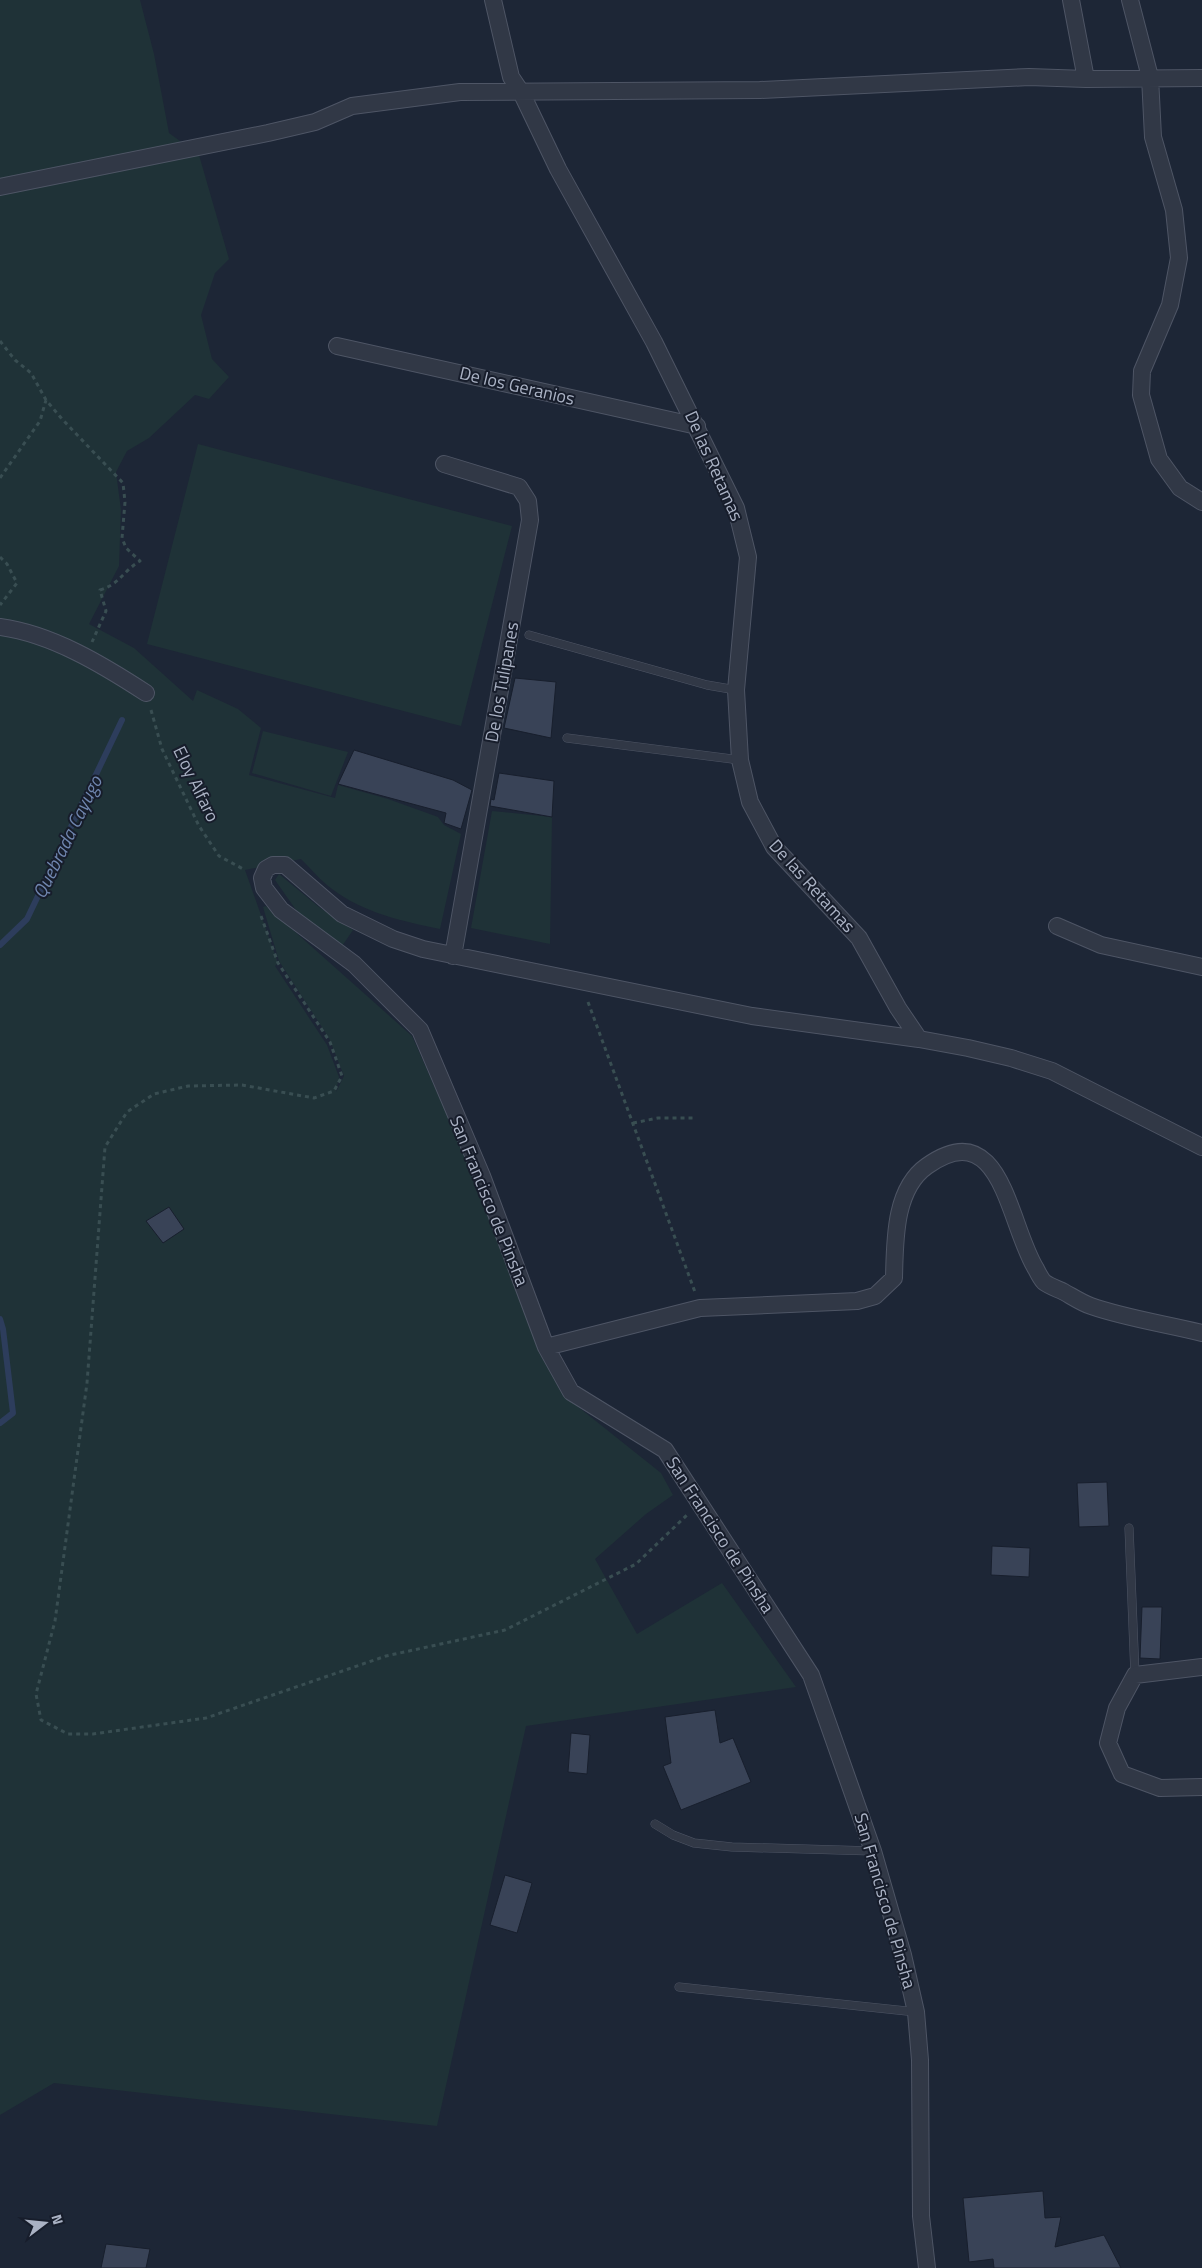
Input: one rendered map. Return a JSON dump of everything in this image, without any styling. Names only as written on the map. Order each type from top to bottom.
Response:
[{"type":"street","name":"De las Retamas","points":[[493,0],[511,78],[521,92],[558,170],[654,342],[736,508],[748,557],[736,690],[740,760],[750,802],[774,847],[859,938],[898,1008],[919,1040]]},
{"type":"street","points":[[1071,0],[1086,79]]},
{"type":"street","points":[[1130,0],[1150,77],[1153,137],[1174,210],[1179,258],[1170,305],[1142,371],[1141,395],[1160,458],[1180,488],[1202,502]]},
{"type":"street","points":[[0,187],[268,134],[315,122],[352,106],[460,92],[760,90],[1030,77],[1086,79],[1202,78]]},
{"type":"street","name":"De los Geranios","points":[[337,346],[697,426]]},
{"type":"street","name":"De los Tulipanes","points":[[444,464],[519,486],[528,501],[530,520],[454,956]]},
{"type":"street","points":[[0,627],[38,636],[86,657],[146,693]]},
{"type":"street","name":"San Francisco de Pinsha","points":[[454,956],[393,939],[342,914],[285,865],[273,865],[266,868],[262,878],[264,888],[281,910],[354,964],[420,1030],[482,1176],[546,1347],[571,1392],[665,1450],[811,1675],[873,1851],[903,1955],[916,2012],[920,2060],[920,2216],[927,2268]]},
{"type":"street","points":[[1057,926],[1101,945],[1202,967]]},
{"type":"street","points":[[454,956],[752,1016],[968,1048],[1052,1071],[1202,1147]]},
{"type":"street","points":[[546,1347],[700,1308],[857,1301],[875,1296],[894,1278],[895,1248],[903,1195],[922,1169],[944,1154],[962,1150],[975,1152],[990,1165],[998,1179],[1030,1260],[1044,1282],[1091,1306],[1202,1332]]},
{"type":"street","points":[[1202,1667],[1135,1675],[1117,1708],[1108,1743],[1122,1774],[1160,1788],[1202,1787]]},
{"type":"lane","points":[[529,635],[707,685],[736,690]]},
{"type":"lane","points":[[567,738],[740,760]]},
{"type":"lane","points":[[1129,1528],[1135,1675]]},
{"type":"lane","points":[[655,1824],[673,1835],[694,1843],[732,1847],[873,1851]]},
{"type":"lane","points":[[679,1987],[916,2012]]},
{"type":"path","points":[[0,341],[15,360],[31,373],[46,400],[99,460],[115,472],[123,483],[125,502],[122,538],[126,548],[140,561],[129,567],[123,577],[112,587],[100,590],[106,611],[86,657]]},
{"type":"path","points":[[0,478],[40,421],[46,400]]},
{"type":"path","points":[[0,557],[8,564],[17,583],[0,605]]},
{"type":"path","name":"Eloy Alfaro","points":[[146,693],[162,750],[199,826],[219,856],[245,870],[248,878]]},
{"type":"path","points":[[259,910],[278,963],[330,1042],[342,1076],[334,1092],[314,1098],[242,1085],[188,1086],[154,1094],[127,1112],[105,1147],[87,1383],[55,1621],[36,1694],[41,1720],[68,1734],[92,1734],[206,1718],[386,1656],[505,1630],[636,1564],[700,1503]]},
{"type":"path","points":[[581,982],[700,1308]]},
{"type":"path","points":[[633,1123],[658,1118],[695,1118]]},
{"type":"green space","points":[[0,0],[140,0],[154,54],[169,133],[199,155],[229,259],[215,273],[201,315],[212,359],[229,377],[209,399],[195,395],[149,438],[127,451],[116,472],[121,510],[119,566],[89,624],[134,648],[193,701],[197,690],[238,709],[261,728],[249,775],[335,798],[338,785],[388,799],[438,817],[444,825],[461,834],[440,929],[384,915],[357,904],[328,886],[301,859],[245,870],[278,963],[275,966],[327,1045],[339,1077],[336,1092],[344,1076],[329,1038],[279,961],[263,907],[266,906],[412,1036],[567,1398],[661,1473],[673,1495],[646,1514],[595,1559],[637,1634],[722,1583],[796,1687],[526,1726],[437,2126],[54,2083],[0,2115]]},
{"type":"green space","points":[[198,444],[512,526],[461,726],[147,644]]},
{"type":"green space","points":[[263,731],[348,752],[331,796],[252,773]]},
{"type":"green space","points":[[492,811],[552,817],[550,944],[471,928]]},
{"type":"green space","points":[[279,874],[319,907],[353,930],[340,949],[303,920],[275,880]]},
{"type":"building","points":[[515,678],[556,682],[551,738],[504,728]]},
{"type":"building","points":[[354,750],[453,780],[472,790],[461,829],[444,823],[446,813],[338,784]]},
{"type":"building","points":[[499,773],[554,781],[552,817],[490,806],[491,799],[494,800]]},
{"type":"building","points":[[169,1207],[184,1229],[163,1243],[146,1221]]},
{"type":"building","points":[[1107,1482],[1109,1526],[1079,1527],[1077,1483]]},
{"type":"building","points":[[992,1546],[1030,1548],[1029,1577],[991,1575]]},
{"type":"building","points":[[1142,1607],[1162,1607],[1160,1659],[1140,1658]]},
{"type":"building","points":[[715,1710],[720,1743],[733,1738],[751,1782],[681,1810],[663,1766],[671,1763],[665,1717]]},
{"type":"building","points":[[571,1733],[590,1735],[587,1774],[568,1772]]},
{"type":"building","points":[[505,1875],[532,1883],[517,1933],[490,1925]]},
{"type":"building","points":[[1043,2191],[1045,2218],[1061,2217],[1055,2247],[1104,2235],[1121,2268],[994,2268],[993,2259],[969,2262],[963,2198]]},
{"type":"building","points":[[106,2244],[150,2249],[146,2268],[101,2268]]},
{"type":"waterway","name":"Quebrada Cayugo","points":[[0,945],[27,919],[122,720]]},
{"type":"waterway","name":"Quebrada Cayugo","points":[[0,1319],[3,1329],[13,1413],[0,1423]]}]
